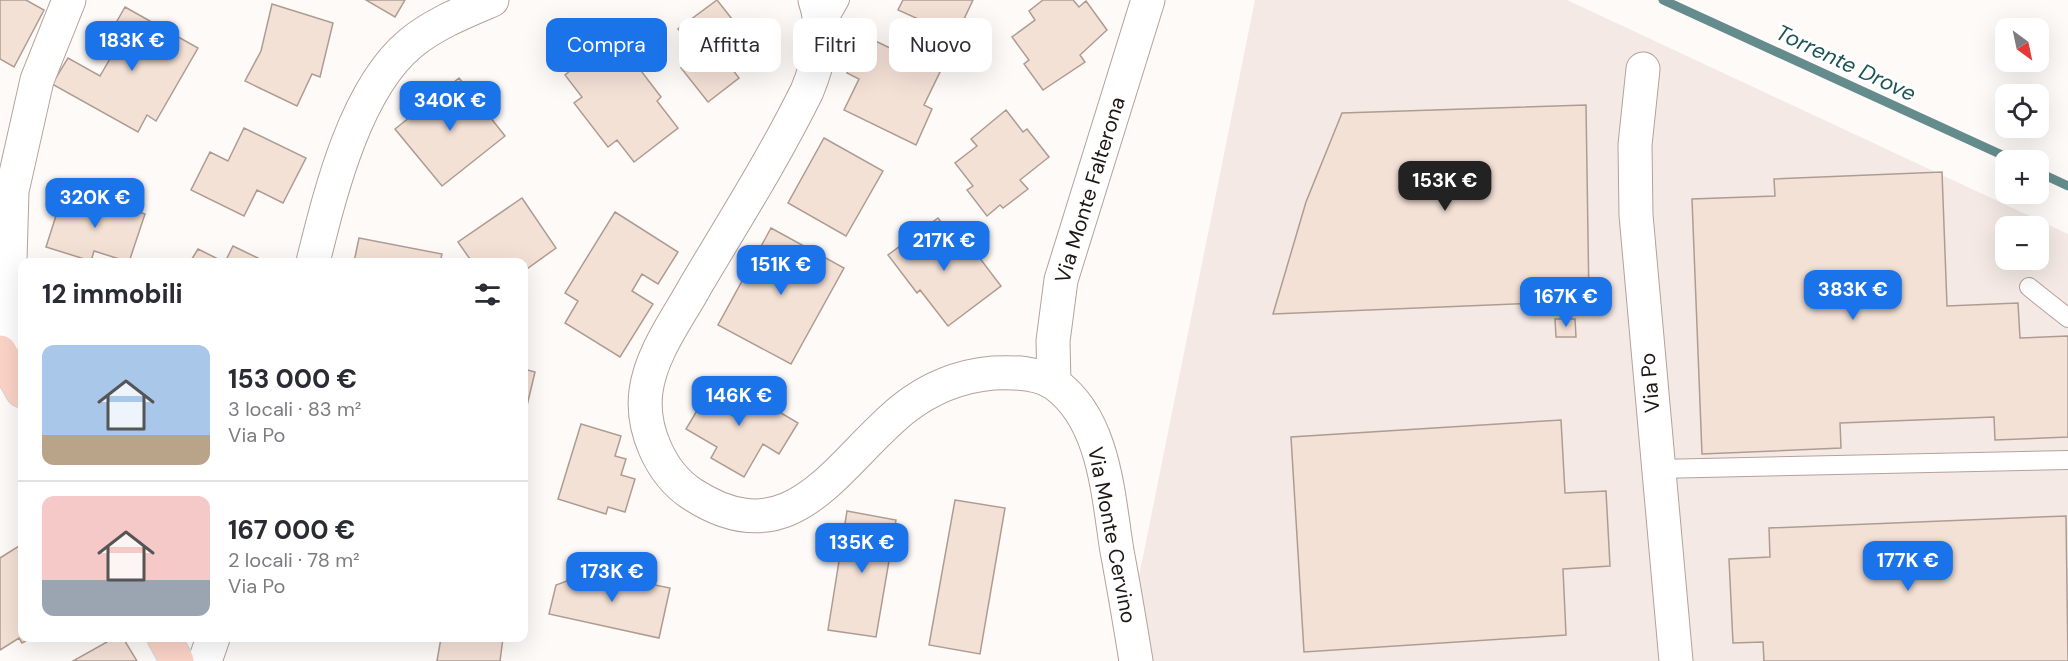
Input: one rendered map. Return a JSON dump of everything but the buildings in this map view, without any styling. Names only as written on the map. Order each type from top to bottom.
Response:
[{"type":"main road","points":[[166,642],[177,661]]},
{"type":"street","points":[[10,370],[6,202],[37,80],[69,0]]},
{"type":"street","points":[[314,258],[345,152],[380,78],[399,55],[425,33],[492,0]]},
{"type":"street","points":[[815,0],[819,18]]},
{"type":"street","name":"Via Monte Falterona","points":[[1054,383],[1053,341],[1061,280],[1148,0]]},
{"type":"street","name":"Via Po","points":[[1643,69],[1635,145],[1635,186],[1676,661]]},
{"type":"street","points":[[814,72],[800,106],[670,331],[650,375],[646,389],[646,418],[653,441],[667,468],[688,491],[712,505],[742,514],[779,513],[820,490],[894,417],[936,388],[962,378],[1001,373],[1033,375],[1054,383]]},
{"type":"street","name":"Via Monte Cervino","points":[[1054,383],[1081,412],[1101,461],[1136,661]]},
{"type":"street","points":[[205,661],[212,642]]},
{"type":"lane","points":[[830,18],[840,0]]},
{"type":"lane","points":[[2029,287],[2068,318]]},
{"type":"lane","points":[[1658,469],[2068,460]]},
{"type":"shaded area","points":[[1255,0],[1567,0],[1995,200],[1995,204],[2004,204],[2029,216],[1995,216],[1995,270],[2049,270],[2049,225],[2068,234],[2068,661],[1122,661]]},
{"type":"waterway","name":"Torrente Drove","points":[[1663,0],[1995,152]]},
{"type":"waterway","name":"Torrente Drove","points":[[2049,177],[2068,186]]}]
